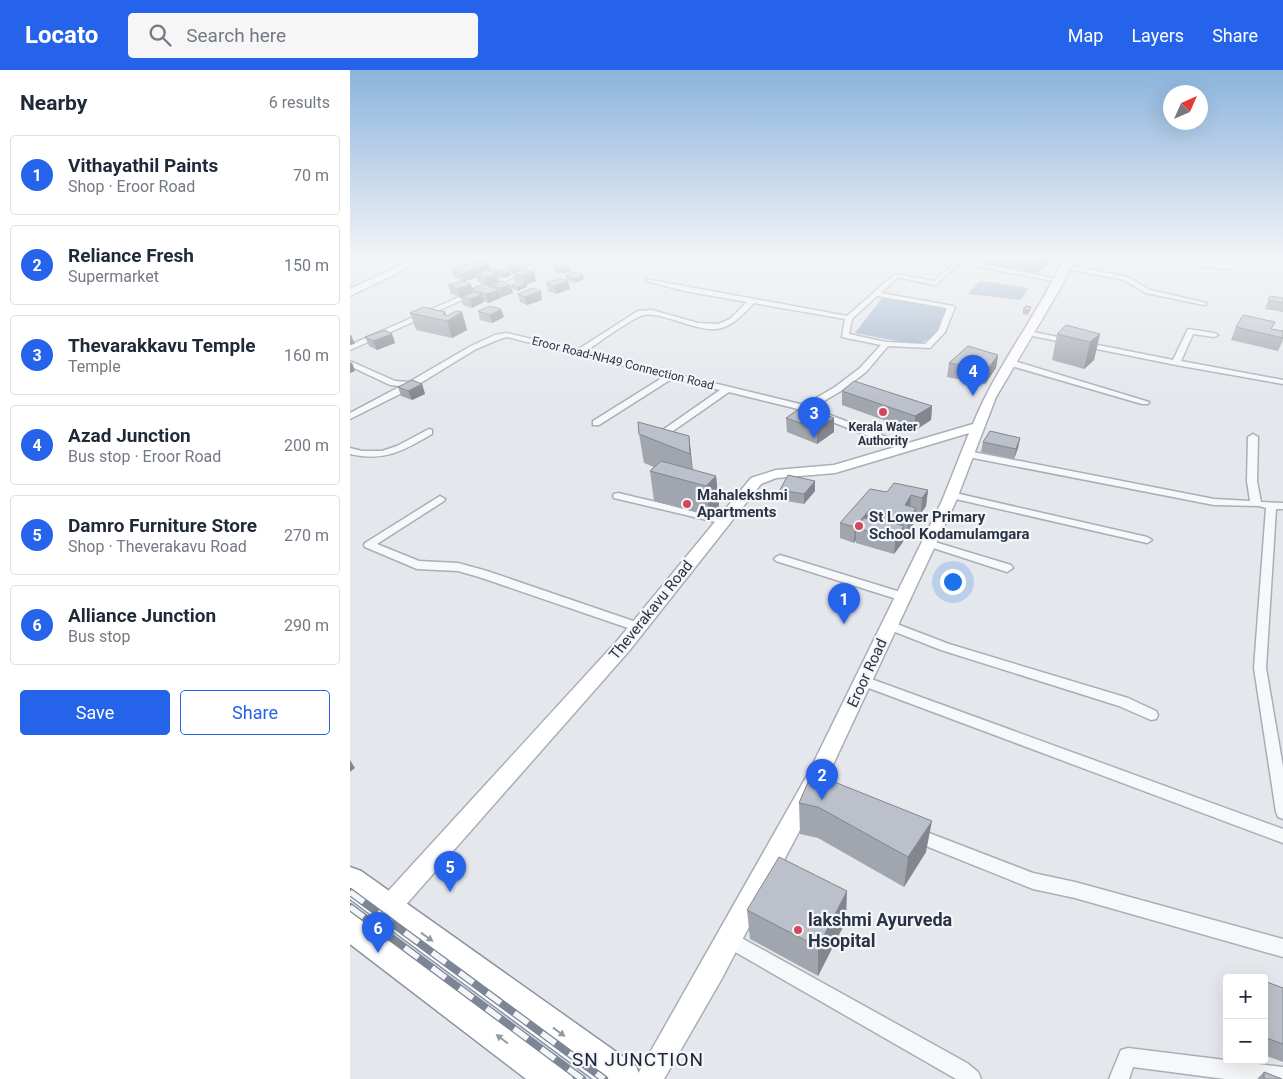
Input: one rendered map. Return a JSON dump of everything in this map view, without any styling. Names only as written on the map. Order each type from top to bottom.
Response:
[{"type":"highway","points":[[350,881],[623,1079]]},
{"type":"highway","points":[[353,934],[555,1079]]},
{"type":"main road","name":"Eroor Road","points":[[649,1079],[729,939],[818,797],[863,681],[951,496],[979,426]]},
{"type":"street","points":[[350,348],[445,306]]},
{"type":"street","points":[[577,353],[642,313],[651,311],[695,324],[719,327],[730,323],[747,306]]},
{"type":"street","points":[[781,306],[849,318]]},
{"type":"street","points":[[862,306],[849,318],[845,335],[886,344],[927,346],[941,332],[951,307],[946,306]]},
{"type":"street","name":"Eroor Road","points":[[979,426],[990,397],[1044,306]]},
{"type":"street","points":[[1176,363],[1191,331],[1214,335]]},
{"type":"street","points":[[1028,333],[1176,363],[1283,382]]},
{"type":"street","name":"Eroor Road-NH49 Connection Road","points":[[350,416],[411,385],[485,341],[500,335],[512,336],[805,408],[907,448]]},
{"type":"street","points":[[805,408],[838,389],[863,370],[886,344]]},
{"type":"street","points":[[350,363],[392,383],[411,385]]},
{"type":"street","points":[[1011,363],[1145,402]]},
{"type":"street","points":[[596,423],[672,375]]},
{"type":"street","points":[[651,442],[727,389]]},
{"type":"street","name":"Theverakavu Road","points":[[388,908],[638,627],[724,521],[749,487],[769,474],[833,470],[979,426]]},
{"type":"street","points":[[350,450],[358,453],[385,455],[429,432]]},
{"type":"street","points":[[1253,437],[1252,481],[1256,504]]},
{"type":"street","points":[[968,454],[1214,502],[1277,506],[1260,668],[1283,812]]},
{"type":"street","points":[[618,496],[648,499],[724,521]]},
{"type":"street","points":[[951,496],[1147,540]]},
{"type":"street","points":[[440,499],[369,545],[417,565],[458,567],[484,574],[638,627]]},
{"type":"street","points":[[928,543],[1007,568]]},
{"type":"street","points":[[780,559],[903,597]]},
{"type":"street","points":[[889,625],[945,647],[1122,702],[1151,715]]},
{"type":"street","points":[[863,681],[1283,836]]},
{"type":"street","points":[[899,828],[1033,881],[1075,890],[1283,948]]},
{"type":"street","points":[[729,939],[960,1070],[971,1079]]},
{"type":"street","points":[[1120,1079],[1128,1057],[1283,1077]]},
{"type":"water","points":[[876,306],[931,306],[948,309],[936,335],[917,345],[855,333]]},
{"type":"building","points":[[490,306],[501,309],[490,315],[478,311]]},
{"type":"building","points":[[1026,306],[1031,307],[1029,311],[1023,310]]},
{"type":"building","points":[[423,307],[445,312],[443,314],[447,316],[456,311],[462,312],[447,321],[410,313]]},
{"type":"building","points":[[1243,315],[1275,322],[1271,329],[1283,331],[1283,338],[1236,327]]},
{"type":"building","points":[[1066,325],[1100,334],[1090,342],[1057,334]]},
{"type":"building","points":[[385,330],[392,334],[373,341],[365,337]]},
{"type":"building","points":[[968,346],[998,355],[987,370],[949,363]]},
{"type":"building","points":[[412,380],[422,384],[408,391],[398,387]]},
{"type":"building","points":[[854,381],[932,406],[915,416],[842,391]]},
{"type":"building","points":[[803,406],[834,418],[817,429],[786,418]]},
{"type":"building","points":[[638,422],[689,436],[690,454],[639,434]]},
{"type":"building","points":[[990,431],[1020,438],[1016,449],[983,442]]},
{"type":"building","points":[[661,461],[716,476],[706,486],[650,471]]},
{"type":"building","points":[[788,475],[815,481],[804,494],[780,490]]},
{"type":"building","points":[[894,483],[928,490],[922,498],[911,495],[905,505],[916,508],[908,519],[902,517],[897,524],[904,526],[895,538],[856,528],[864,518],[880,523],[887,514],[870,509],[855,527],[840,523],[870,489],[887,492]]},
{"type":"building","points":[[827,779],[932,821],[908,857],[818,807],[799,803],[809,780]]},
{"type":"building","points":[[779,857],[847,891],[818,947],[747,910]]},
{"type":"building","points":[[1268,982],[1283,988],[1283,1044],[1268,1038]]},
{"type":"building","points":[[1264,1072],[1282,1079],[1264,1079]]},
{"type":"railway","points":[[350,892],[604,1079]]},
{"type":"railway","points":[[350,907],[582,1079]]},
{"type":"place","name":"Azad Junction","points":[[973,396]]},
{"type":"place","name":"Kerala Water Authority","points":[[883,412]]},
{"type":"place","name":"Thevarakkavu Temple","points":[[814,438]]},
{"type":"place","name":"Mahalekshmi Apartments","points":[[687,504]]},
{"type":"place","name":"St Lower Primary School Kodamulamgara","points":[[859,526]]},
{"type":"place","name":"Vithayathil Paints","points":[[844,624]]},
{"type":"place","name":"Reliance Fresh","points":[[822,800]]},
{"type":"place","name":"Damro Furniture Store","points":[[450,892]]},
{"type":"place","name":"lakshmi Ayurveda Hsopital","points":[[798,930]]},
{"type":"place","name":"Alliance Junction","points":[[378,953]]},
{"type":"district","name":"SN JUNCTION","points":[[638,1059]]}]
